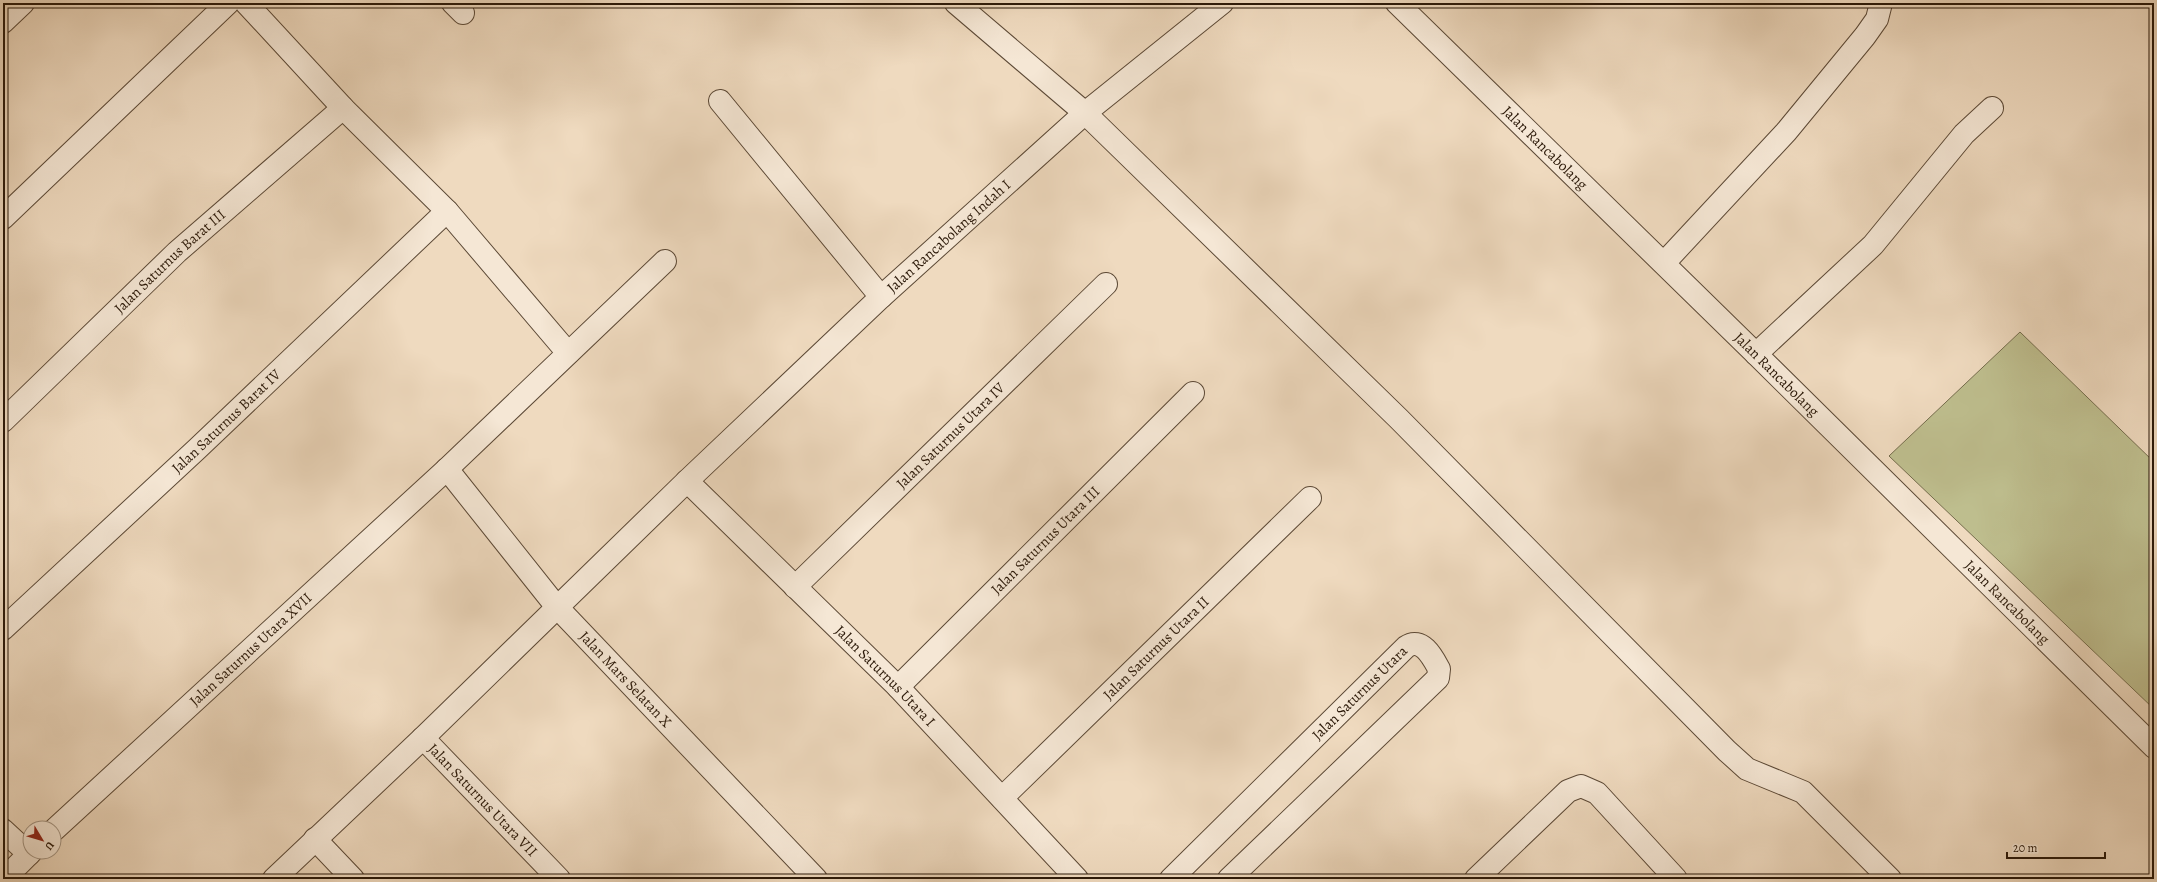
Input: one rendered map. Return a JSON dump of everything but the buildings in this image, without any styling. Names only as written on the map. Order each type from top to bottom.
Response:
[{"type":"street","points":[[3,22],[23,3]]},
{"type":"street","points":[[3,218],[228,3]]},
{"type":"street","points":[[246,3],[343,108],[447,211],[568,353]]},
{"type":"street","points":[[956,3],[1085,114],[1399,419],[1727,751],[1747,769],[1803,792],[1890,879]]},
{"type":"street","name":"Jalan Rancabolang Indah I","points":[[274,879],[423,738],[556,606],[881,297],[1085,114],[1222,3]]},
{"type":"street","name":"Jalan Rancabolang","points":[[1397,3],[1756,354],[2154,747]]},
{"type":"street","points":[[1664,264],[1796,120],[1865,36],[1877,19],[1881,3]]},
{"type":"street","points":[[720,101],[881,297]]},
{"type":"street","name":"Jalan Saturnus Barat III","points":[[3,421],[177,252],[343,108]]},
{"type":"street","points":[[1756,354],[1873,244],[1964,134],[1992,108]]},
{"type":"street","name":"Jalan Saturnus Barat IV","points":[[3,630],[197,449],[447,211]]},
{"type":"street","name":"Jalan Saturnus Utara XVII","points":[[62,823],[447,469],[665,261]]},
{"type":"street","name":"Jalan Saturnus Utara IV","points":[[795,587],[1106,284]]},
{"type":"street","name":"Jalan Saturnus Utara III","points":[[898,687],[1193,393]]},
{"type":"street","name":"Jalan Mars Selatan X","points":[[447,469],[556,606],[816,879]]},
{"type":"street","name":"Jalan Saturnus Utara I","points":[[687,481],[898,687],[1077,879]]},
{"type":"street","name":"Jalan Saturnus Utara II","points":[[1002,798],[1310,498]]},
{"type":"street","name":"Jalan Saturnus Utara","points":[[1171,879],[1406,647],[1415,644],[1421,645],[1429,652],[1439,669],[1438,678],[1230,879]]},
{"type":"street","name":"Jalan Saturnus Utara VII","points":[[423,738],[559,879]]},
{"type":"street","points":[[1478,878],[1568,791],[1581,786],[1597,793],[1676,879]]},
{"type":"street","points":[[3,830],[22,846]]},
{"type":"street","points":[[315,839],[353,879]]},
{"type":"street","points":[[4,879],[23,860]]},
{"type":"green space","points":[[2020,332],[2154,462],[2154,709],[1889,456]]}]
